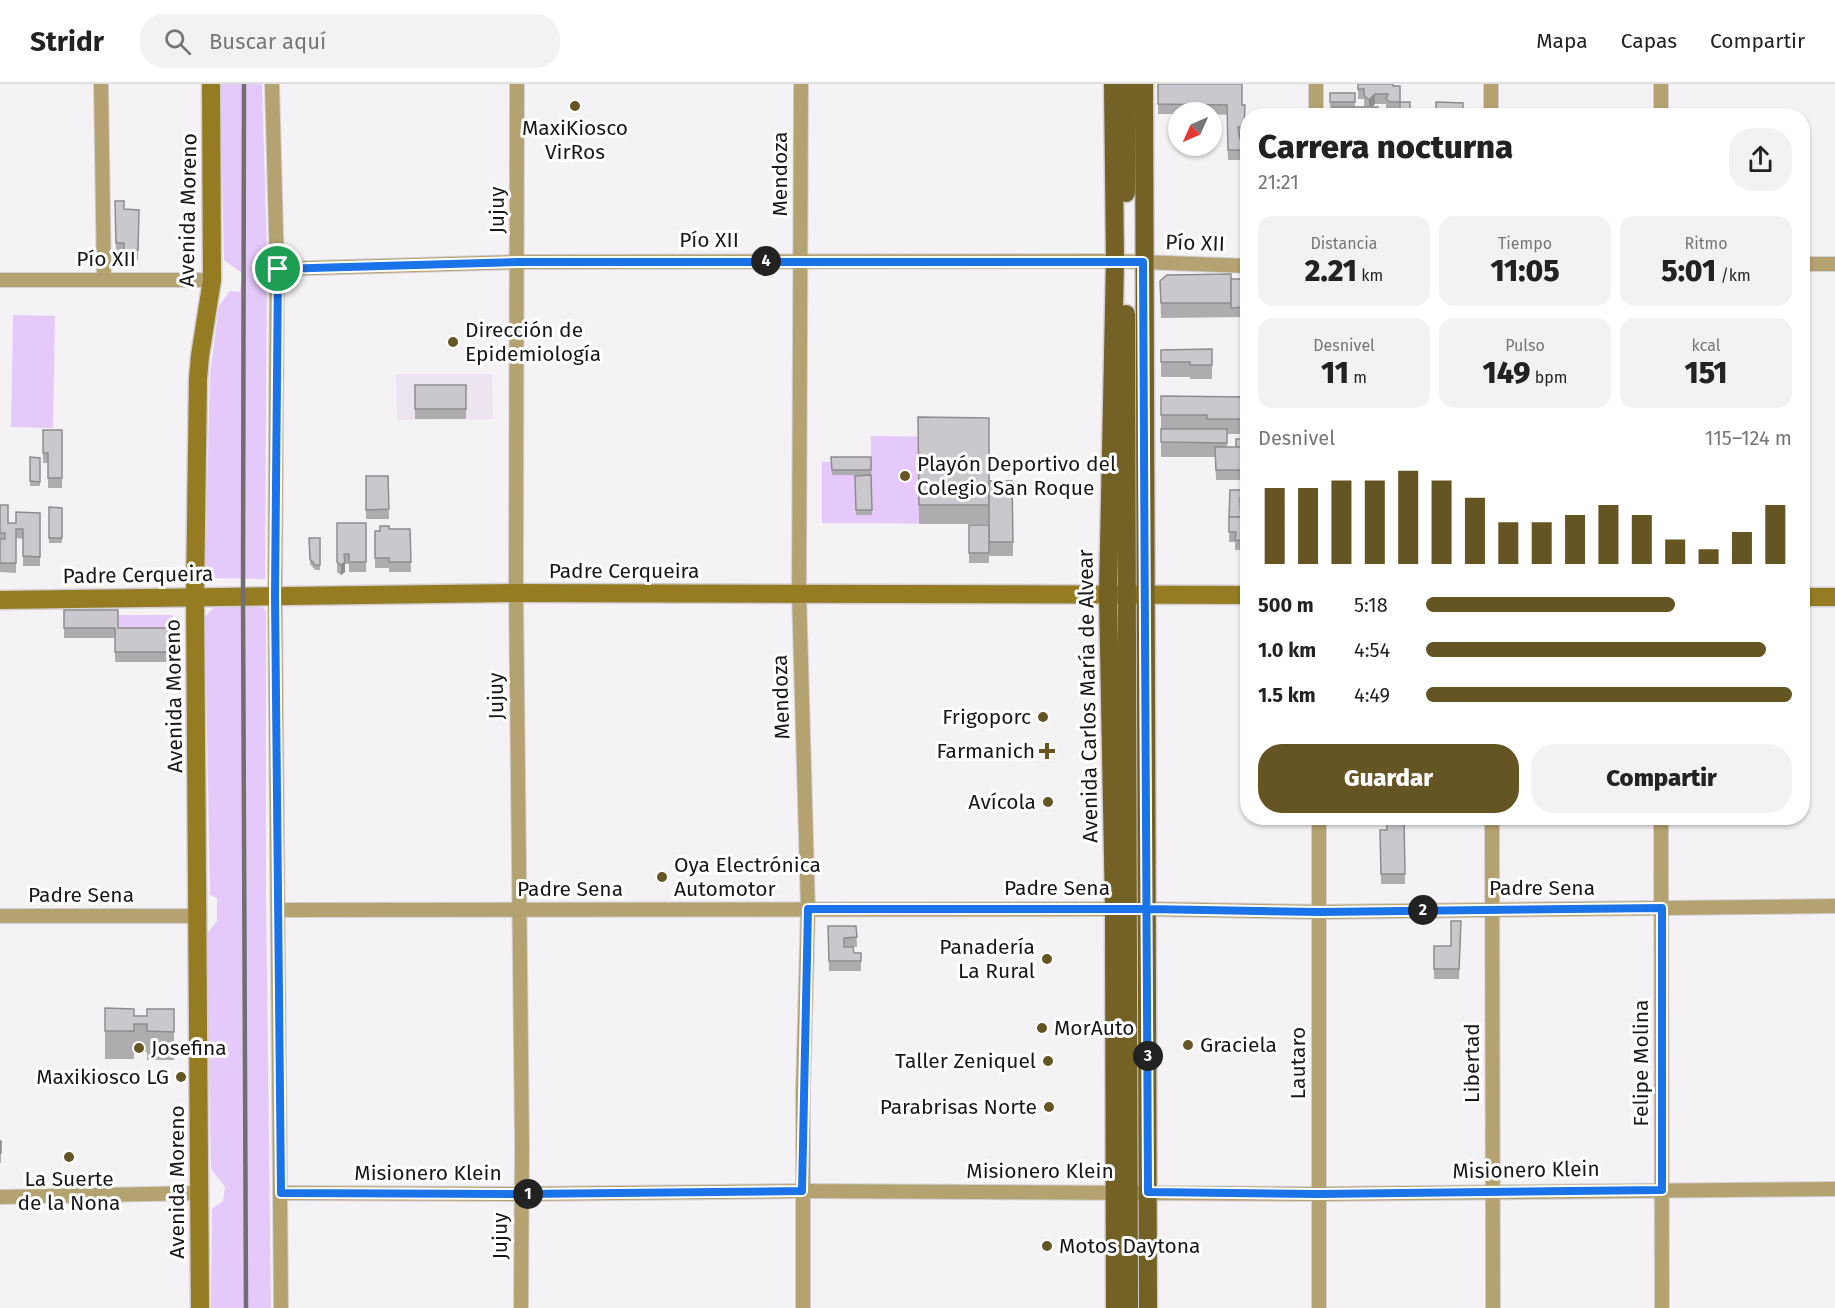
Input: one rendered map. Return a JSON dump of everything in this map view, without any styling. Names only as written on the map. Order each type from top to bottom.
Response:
[{"type":"main road","name":"Avenida Carlos María de Alvear","points":[[1113,84],[1128,262],[1145,594],[1148,1308]]},
{"type":"main road","name":"Avenida Carlos María de Alvear","points":[[1127,84],[1126,594],[1121,909],[1122,1192],[1129,1308]]},
{"type":"main road","name":"Avenida Carlos María de Alvear","points":[[1121,909],[1108,594],[1128,262],[1144,84]]},
{"type":"main road","name":"Avenida Carlos María de Alvear","points":[[1115,1308],[1122,1192]]},
{"type":"street","points":[[101,84],[104,280]]},
{"type":"street","name":"Avenida Moreno","points":[[200,1308],[195,597],[198,379],[212,280],[211,84]]},
{"type":"street","points":[[273,84],[278,269],[275,596],[281,1308]]},
{"type":"street","name":"Jujuy","points":[[517,84],[516,593],[521,1308]]},
{"type":"street","name":"Mendoza","points":[[801,84],[799,593],[808,909],[802,1191],[803,1308]]},
{"type":"street","points":[[1316,84],[1316,108]]},
{"type":"street","points":[[1491,84],[1491,108]]},
{"type":"street","points":[[1661,84],[1661,108]]},
{"type":"street","name":"Pío XII","points":[[278,269],[518,262],[801,261],[1128,262],[1240,266]]},
{"type":"street","points":[[1810,264],[1835,264]]},
{"type":"street","name":"Pío XII","points":[[0,280],[212,280]]},
{"type":"street","name":"Padre Cerqueira","points":[[0,600],[516,593],[1240,594]]},
{"type":"street","points":[[1810,597],[1835,597]]},
{"type":"street","name":"Lautaro","points":[[1319,825],[1319,1308]]},
{"type":"street","name":"Libertad","points":[[1492,825],[1493,1308]]},
{"type":"street","name":"Felipe Molina","points":[[1661,825],[1662,1308]]},
{"type":"street","name":"Padre Sena","points":[[278,910],[1148,909],[1320,912],[1835,906]]},
{"type":"street","name":"Padre Sena","points":[[0,916],[198,916]]},
{"type":"street","name":"Misionero Klein","points":[[281,1193],[521,1194],[802,1191],[1319,1194],[1835,1189]]},
{"type":"street","points":[[0,1197],[200,1193]]},
{"type":"shaded area","points":[[220,84],[262,84],[267,251],[265,579],[205,578],[210,374],[219,306],[230,291],[240,292],[242,273],[224,260]]},
{"type":"shaded area","points":[[13,315],[55,316],[53,428],[11,427]]},
{"type":"shaded area","points":[[396,374],[492,374],[493,419],[397,420]]},
{"type":"shaded area","name":"Playón Deportivo del Colegio San Roque","points":[[871,436],[989,437],[989,524],[822,523],[822,462],[871,462]]},
{"type":"shaded area","points":[[258,602],[266,611],[266,899],[271,1308],[211,1308],[212,1209],[223,1201],[225,1187],[211,1169],[206,935],[217,921],[217,898],[210,895],[205,617],[217,604]]},
{"type":"shaded area","points":[[118,615],[173,615],[173,638],[118,638]]},
{"type":"building","points":[[1158,84],[1242,84],[1242,105],[1245,105],[1245,108],[1240,108],[1240,127],[1238,127],[1240,150],[1228,150],[1227,105],[1222,105],[1222,102],[1168,102],[1168,104],[1158,104]]},
{"type":"building","points":[[1358,84],[1400,86],[1400,102],[1390,102],[1386,99],[1388,94],[1375,94],[1369,100],[1364,95],[1364,89],[1358,89]]},
{"type":"building","points":[[1330,93],[1355,93],[1355,102],[1330,102]]},
{"type":"building","points":[[1400,102],[1410,102],[1410,108],[1400,108]]},
{"type":"building","points":[[1436,102],[1463,103],[1463,108],[1436,108]]},
{"type":"building","points":[[1333,107],[1378,107],[1378,108]]},
{"type":"building","points":[[115,201],[124,201],[124,209],[139,210],[138,250],[124,250],[124,243],[116,243]]},
{"type":"building","points":[[1231,274],[1231,303],[1161,303],[1160,281],[1167,275]]},
{"type":"building","points":[[1231,279],[1240,279],[1240,307],[1231,308]]},
{"type":"building","points":[[1212,349],[1212,365],[1161,362],[1161,350]]},
{"type":"building","points":[[415,385],[466,385],[466,409],[415,409]]},
{"type":"building","points":[[1161,396],[1240,397],[1240,419],[1207,419],[1207,415],[1161,415]]},
{"type":"building","points":[[918,417],[989,418],[989,505],[919,505]]},
{"type":"building","points":[[1161,429],[1227,429],[1227,443],[1161,442]]},
{"type":"building","points":[[43,430],[62,430],[62,478],[48,478],[48,453],[43,453]]},
{"type":"building","points":[[1236,439],[1240,439],[1240,447],[1236,447]]},
{"type":"building","points":[[1215,447],[1240,447],[1240,470],[1216,470]]},
{"type":"building","points":[[30,457],[40,458],[40,482],[30,481]]},
{"type":"building","points":[[831,457],[871,457],[871,470],[832,470]]},
{"type":"building","points":[[871,475],[872,510],[856,510],[855,476]]},
{"type":"building","points":[[366,476],[388,476],[389,509],[366,510]]},
{"type":"building","points":[[989,481],[1012,481],[1013,542],[989,542]]},
{"type":"building","points":[[1230,490],[1240,490],[1240,517],[1229,517]]},
{"type":"building","points":[[0,505],[8,505],[8,523],[16,523],[16,512],[40,513],[40,557],[23,556],[23,529],[16,529],[16,563],[0,563],[0,539],[5,539],[5,533],[0,533]]},
{"type":"building","points":[[49,507],[62,508],[62,538],[49,538]]},
{"type":"building","points":[[1229,517],[1240,517],[1240,540],[1235,540],[1236,532],[1229,532]]},
{"type":"building","points":[[337,523],[366,523],[366,562],[349,562],[349,554],[344,554],[345,562],[341,565],[337,562]]},
{"type":"building","points":[[969,525],[989,525],[989,553],[969,553]]},
{"type":"building","points":[[380,526],[389,526],[389,529],[410,529],[411,562],[389,562],[389,558],[375,558],[375,531],[380,531]]},
{"type":"building","points":[[309,538],[320,538],[320,565],[315,565],[310,559]]},
{"type":"building","points":[[64,610],[118,610],[118,628],[173,628],[173,652],[115,652],[115,628],[64,628]]},
{"type":"building","points":[[1387,825],[1404,825],[1405,874],[1381,874],[1380,830],[1387,830]]},
{"type":"building","points":[[1451,921],[1461,921],[1459,969],[1434,969],[1434,946],[1451,946]]},
{"type":"building","points":[[828,926],[856,926],[857,937],[844,938],[844,947],[853,947],[854,953],[861,953],[861,961],[829,961]]},
{"type":"building","points":[[105,1008],[134,1009],[134,1016],[147,1016],[147,1009],[174,1009],[174,1032],[147,1031],[147,1024],[134,1024],[134,1031],[105,1031]]},
{"type":"railway","points":[[244,84],[243,596],[246,1308]]},
{"type":"place","name":"MaxiKiosco VirRos","points":[[575,106]]},
{"type":"place","name":"Dirección de Epidemiología","points":[[453,342]]},
{"type":"place","name":"Playón Deportivo del Colegio San Roque","points":[[905,476]]},
{"type":"place","name":"Frigoporc","points":[[1043,717]]},
{"type":"place","name":"Farmanich","points":[[1047,751]]},
{"type":"place","name":"Avícola","points":[[1048,802]]},
{"type":"place","name":"Oya Electrónica Automotor","points":[[662,877]]},
{"type":"place","name":"Panadería La Rural","points":[[1047,959]]},
{"type":"place","name":"MorAuto","points":[[1042,1028]]},
{"type":"place","name":"Graciela","points":[[1188,1045]]},
{"type":"place","name":"Josefina","points":[[139,1048]]},
{"type":"place","name":"Taller Zeniquel","points":[[1048,1061]]},
{"type":"place","name":"Maxikiosco LG","points":[[181,1077]]},
{"type":"place","name":"Parabrisas Norte","points":[[1049,1107]]},
{"type":"place","name":"La Suerte de la Nona","points":[[69,1157]]},
{"type":"place","name":"Motos Daytona","points":[[1047,1246]]},
{"type":"route","points":[[278,269],[275,596],[281,1193],[521,1194],[802,1191],[808,909],[1148,909],[1320,912],[1662,908],[1662,1190],[1319,1194],[1148,1192],[1148,909],[1143,262],[518,262],[278,269]]}]
